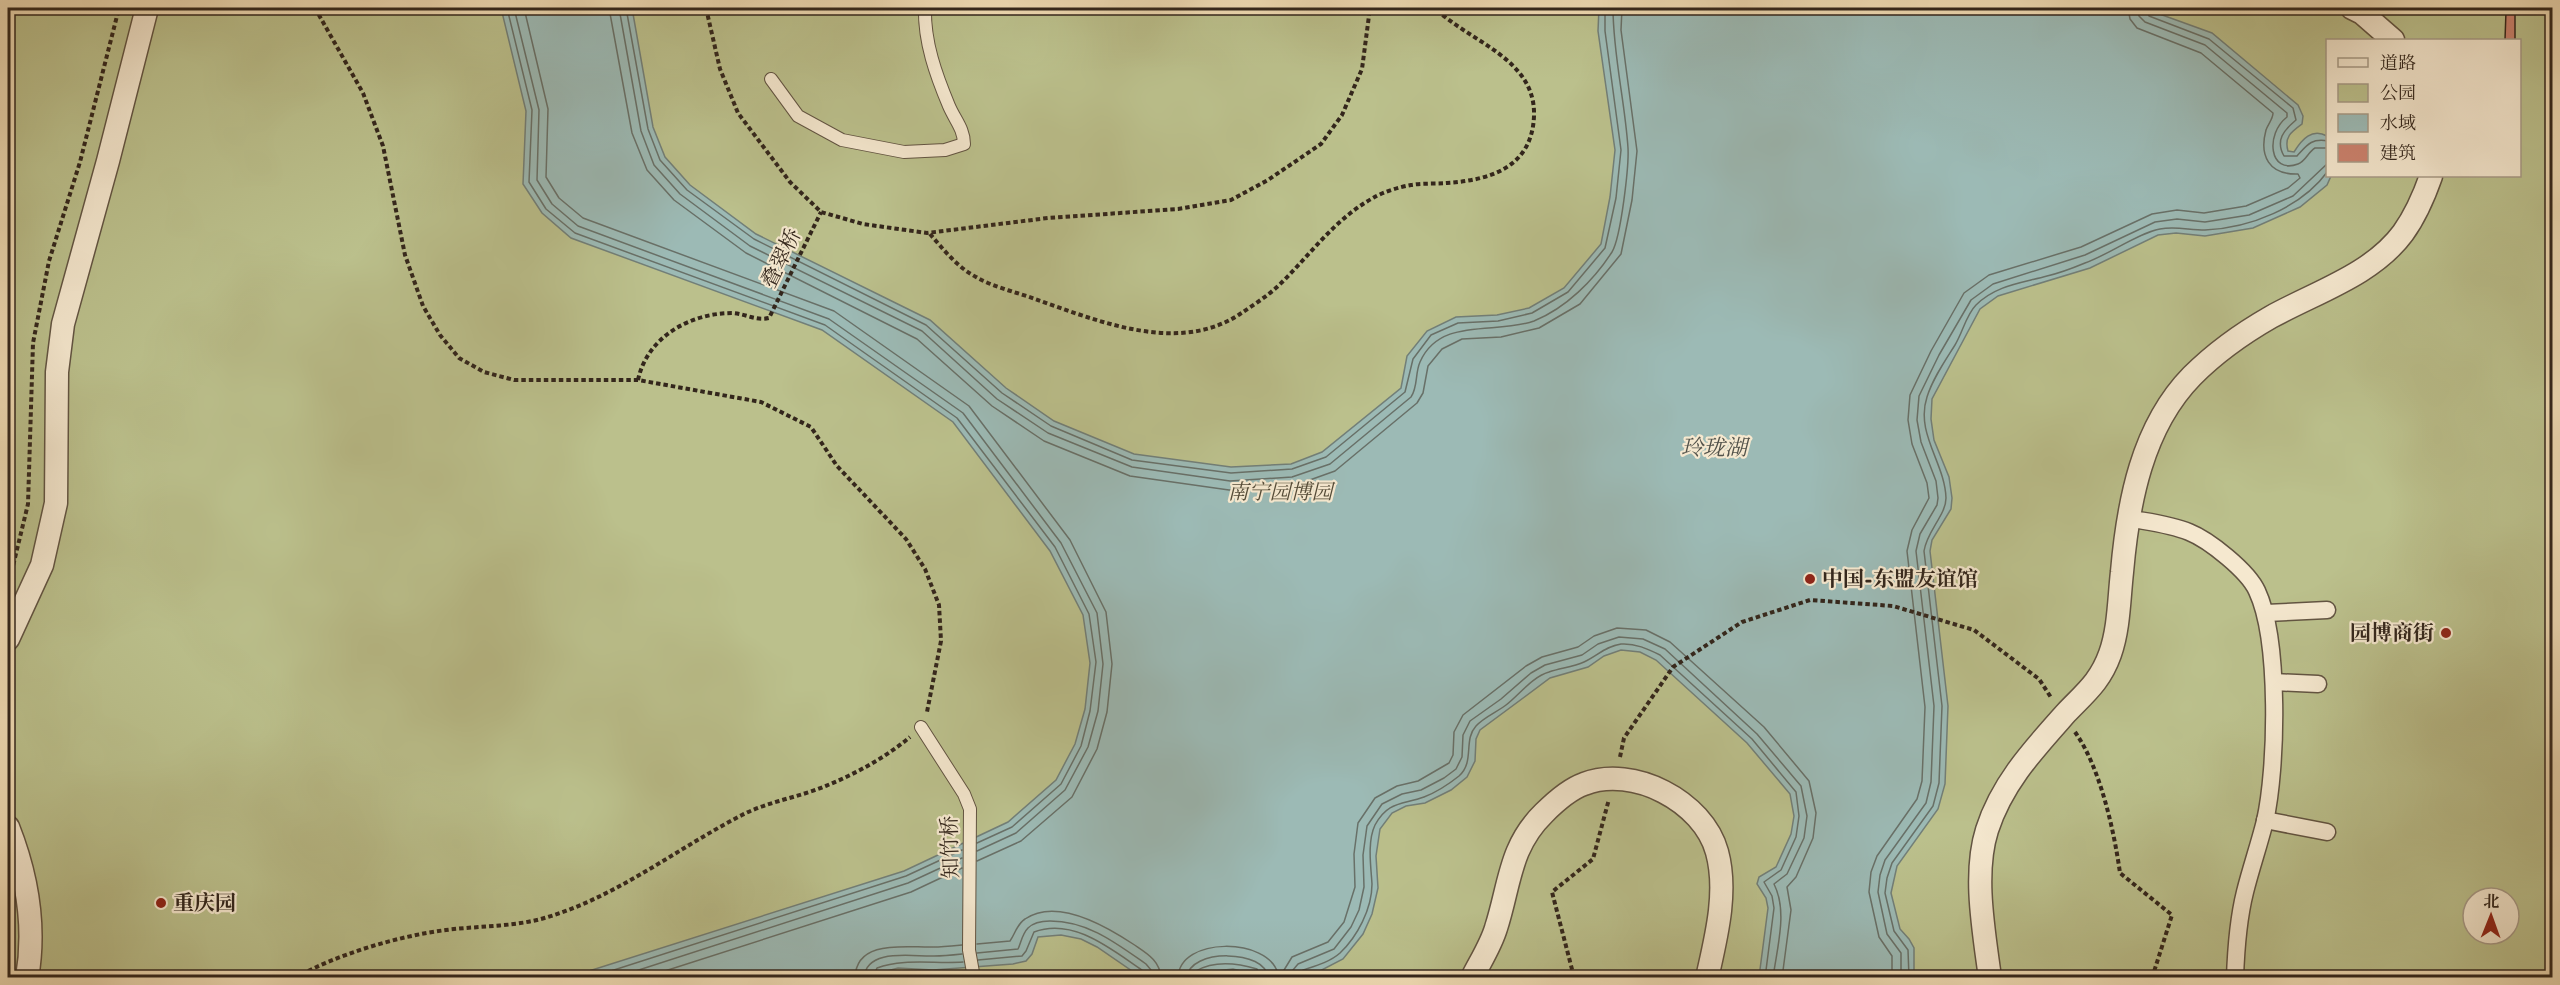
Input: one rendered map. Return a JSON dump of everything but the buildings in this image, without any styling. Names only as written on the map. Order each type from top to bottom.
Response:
[{"type":"street","points":[[8,639],[42,565],[54,513],[57,372],[63,324],[147,8]]},
{"type":"street","points":[[2352,8],[2362,13],[2392,39]]},
{"type":"street","points":[[1990,978],[1981,895],[1986,833],[1998,799],[2025,758],[2098,681],[2110,653],[2118,618],[2127,518],[2140,468],[2162,416],[2191,377],[2229,345],[2262,323],[2373,263],[2403,234],[2423,201],[2431,177]]},
{"type":"street","points":[[2127,518],[2172,526],[2191,532],[2208,543],[2238,567],[2256,588],[2266,613],[2274,682],[2272,761],[2265,820],[2244,894],[2236,939],[2235,978]]},
{"type":"street","points":[[2266,613],[2327,610]]},
{"type":"street","points":[[2274,682],[2318,684]]},
{"type":"street","points":[[1472,978],[1496,930],[1513,859],[1524,836],[1545,812],[1570,792],[1584,784],[1600,780],[1641,783],[1659,789],[1679,801],[1696,816],[1708,832],[1717,851],[1720,897],[1717,930],[1707,978]]},
{"type":"street","points":[[2265,820],[2327,832]]},
{"type":"street","points":[[8,828],[19,856],[32,923],[27,978]]},
{"type":"lane","points":[[771,78],[798,116],[842,140],[904,152],[945,150],[964,144],[964,134],[951,110],[932,64],[925,8]]},
{"type":"lane","name":"知竹桥","points":[[921,727],[961,789],[970,809],[969,950],[974,978]]},
{"type":"path","points":[[295,978],[358,950],[444,930],[500,926],[540,919],[583,903],[629,880],[745,813],[828,786],[892,752],[921,727],[927,712],[940,641],[939,605],[925,569],[906,539],[837,466],[811,427],[761,402],[638,380],[514,380],[484,372],[459,358],[440,335],[423,306],[405,255],[383,146],[363,93],[315,8]]},
{"type":"path","points":[[706,8],[720,69],[738,113],[790,182],[821,212],[863,224],[929,233],[1048,218],[1178,209],[1231,200],[1268,180],[1321,144],[1342,115],[1362,69],[1370,8]]},
{"type":"path","points":[[929,233],[950,257],[976,277],[1110,325],[1154,333],[1190,332],[1216,326],[1239,315],[1276,288],[1344,216],[1375,196],[1411,184],[1450,183],[1491,175],[1507,169],[1521,157],[1529,140],[1534,117],[1530,88],[1519,72],[1499,53],[1474,35],[1448,21],[1435,8]]},
{"type":"path","name":"叠翠桥","points":[[638,380],[641,363],[650,350],[665,335],[686,322],[715,314],[735,313],[760,320],[769,318],[821,212]]},
{"type":"path","points":[[1574,977],[1552,892],[1593,860],[1624,738],[1673,667],[1742,622],[1810,600],[1893,606],[1974,630],[2039,679],[2086,747],[2115,835],[2120,873],[2172,915],[2152,978]]},
{"type":"green space","name":"南宁园博园","points":[[8,8],[2552,8],[2552,977],[8,977]]},
{"type":"water","name":"玲珑湖","points":[[501,8],[632,8],[653,127],[665,157],[690,185],[756,234],[930,320],[1006,388],[1054,421],[1134,454],[1231,467],[1291,464],[1322,452],[1401,388],[1407,356],[1427,331],[1456,317],[1497,315],[1529,308],[1564,288],[1601,244],[1610,197],[1615,150],[1598,31],[1599,8],[2143,8],[2212,33],[2298,105],[2303,116],[2302,124],[2289,135],[2288,151],[2294,152],[2304,139],[2312,134],[2326,136],[2326,177],[2331,177],[2327,185],[2300,207],[2253,228],[2205,236],[2176,233],[2158,235],[2090,268],[1998,296],[1980,309],[1932,399],[1931,419],[1934,440],[1949,477],[1952,498],[1951,509],[1932,540],[1930,551],[1948,706],[1945,784],[1938,809],[1897,866],[1891,893],[1900,929],[1914,948],[1914,977],[1759,977],[1768,908],[1766,898],[1757,884],[1759,877],[1776,867],[1791,834],[1794,816],[1790,794],[1747,743],[1656,660],[1640,652],[1621,650],[1604,656],[1588,667],[1550,678],[1480,730],[1476,739],[1475,761],[1467,777],[1451,790],[1425,803],[1406,806],[1392,813],[1380,829],[1376,856],[1378,888],[1372,914],[1363,934],[1343,959],[1316,973],[1284,977],[1257,975],[1233,969],[1207,972],[1194,977],[1148,977],[1138,975],[1081,939],[1061,935],[1038,937],[1032,954],[1026,961],[1013,964],[933,970],[898,968],[880,973],[875,977],[570,977],[904,871],[1008,822],[1056,780],[1075,744],[1085,709],[1090,663],[1083,615],[1050,551],[953,422],[822,330],[571,238],[542,213],[523,184],[526,111]]},
{"type":"place","name":"中国-东盟友谊馆","points":[[1810,579]]},
{"type":"place","name":"园博商街","points":[[2446,633]]},
{"type":"place","name":"重庆园","points":[[161,903]]}]
